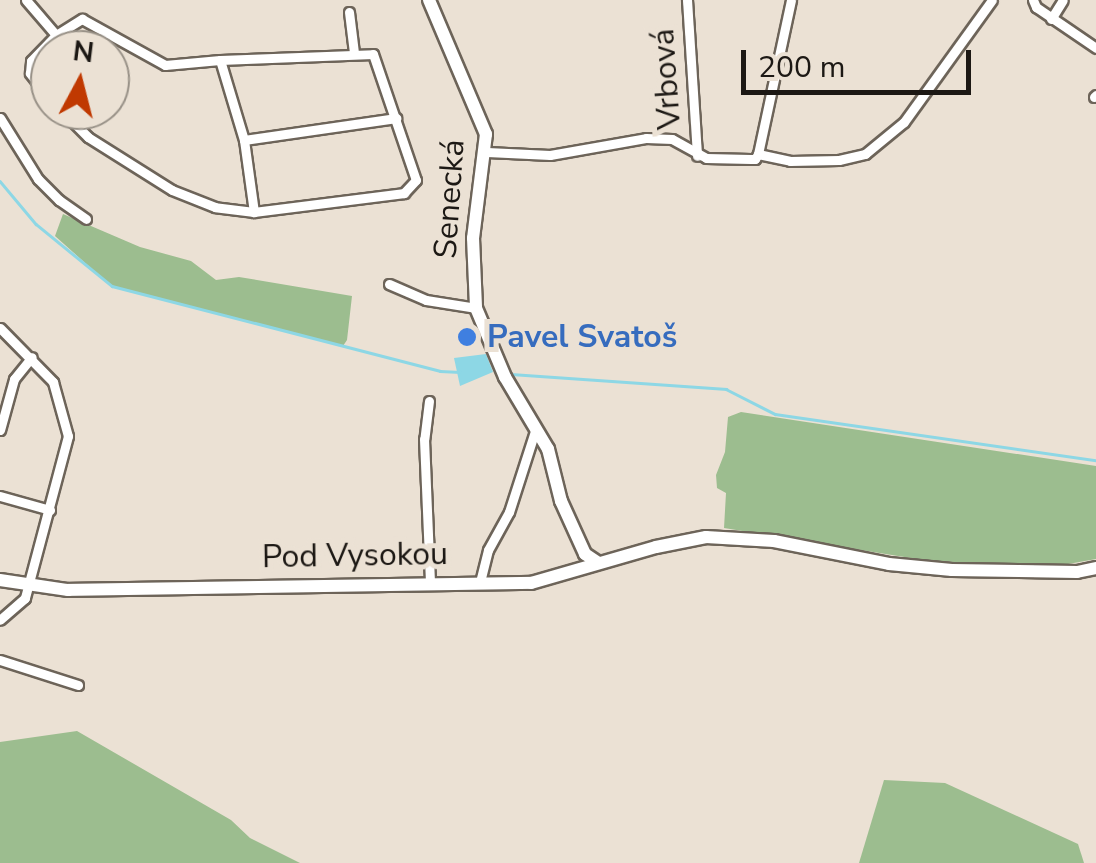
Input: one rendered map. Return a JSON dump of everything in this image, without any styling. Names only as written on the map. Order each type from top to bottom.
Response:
[{"type":"street","points":[[26,0],[52,30]]},
{"type":"street","name":"Senecká","points":[[429,0],[446,49],[478,110],[487,152],[473,238],[476,308],[505,378],[548,450],[561,501],[585,554],[597,562]]},
{"type":"street","name":"Vrbová","points":[[687,0],[697,156]]},
{"type":"street","points":[[487,152],[550,154],[646,138],[672,139],[697,156],[755,159],[791,0]]},
{"type":"street","points":[[758,154],[790,161],[839,160],[866,154],[904,122],[992,0]]},
{"type":"street","points":[[1033,0],[1051,19],[1096,48]]},
{"type":"street","points":[[1051,19],[1063,0]]},
{"type":"street","points":[[349,12],[354,52]]},
{"type":"street","points":[[64,30],[82,19],[101,30]]},
{"type":"street","points":[[83,130],[101,146],[172,190],[216,207],[254,212],[410,190],[416,180],[377,58],[368,52],[165,66],[130,46]]},
{"type":"street","points":[[220,60],[244,140],[254,212]]},
{"type":"street","points":[[0,118],[38,178],[59,200],[86,219]]},
{"type":"street","points":[[244,140],[396,118]]},
{"type":"street","points":[[389,284],[426,300],[476,308]]},
{"type":"street","points":[[0,328],[53,382],[68,436],[25,598],[0,620]]},
{"type":"street","points":[[0,430],[14,379],[32,357]]},
{"type":"street","points":[[428,401],[424,439],[430,582]]},
{"type":"street","points":[[480,582],[488,550],[509,512],[535,431]]},
{"type":"street","points":[[0,496],[50,510]]},
{"type":"street","name":"Pod Vysokou","points":[[0,580],[68,590],[531,583],[597,562],[706,538],[774,541],[888,564],[952,570],[1076,572],[1096,568]]},
{"type":"street","points":[[0,660],[78,686]]},
{"type":"green space","points":[[63,214],[140,247],[191,261],[216,280],[239,277],[352,296],[347,340],[343,346],[111,286],[55,236]]},
{"type":"green space","points":[[741,412],[1096,466],[1096,559],[1057,566],[929,561],[724,528],[726,493],[717,488],[716,475],[725,452],[728,417]]},
{"type":"green space","points":[[77,731],[231,820],[250,838],[300,863],[0,863],[0,742]]},
{"type":"green space","points":[[884,780],[945,783],[1078,844],[1084,863],[859,863]]},
{"type":"water","points":[[486,354],[493,372],[460,386],[454,358]]},
{"type":"waterway","points":[[0,181],[36,224],[112,286],[440,371],[460,372]]},
{"type":"waterway","points":[[511,374],[726,389],[775,414],[1096,460]]},
{"type":"place","name":"Pavel Svatoš","points":[[467,337]]}]
